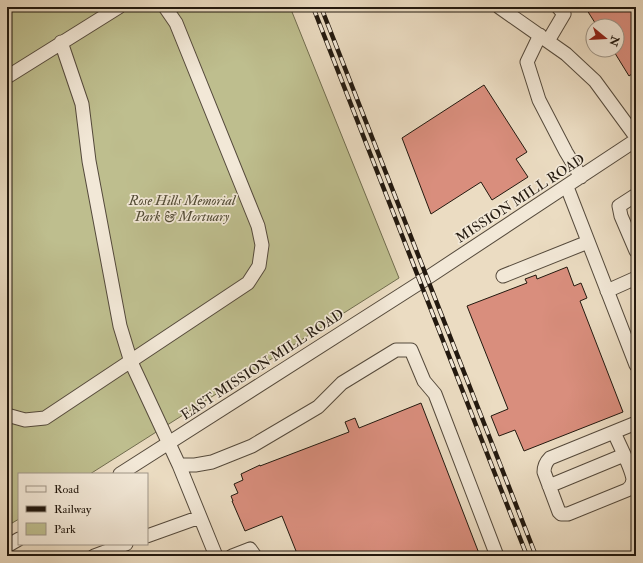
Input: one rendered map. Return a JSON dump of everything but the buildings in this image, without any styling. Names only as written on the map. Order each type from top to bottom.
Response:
[{"type":"street","points":[[7,77],[119,7]]},
{"type":"street","points":[[7,415],[25,420],[46,418],[248,283],[259,266],[262,245],[258,226],[176,23],[165,7]]},
{"type":"street","points":[[499,7],[566,54],[595,81],[636,137]]},
{"type":"street","points":[[558,7],[564,14],[527,62],[540,100],[566,152],[581,177]]},
{"type":"street","points":[[61,42],[82,104],[90,161],[118,319],[131,362],[168,443],[180,465],[216,556]]},
{"type":"street","name":"MISSION MILL ROAD","points":[[421,282],[636,140]]},
{"type":"street","points":[[567,187],[636,365]]},
{"type":"street","points":[[636,195],[619,206],[621,216],[636,251]]},
{"type":"street","points":[[503,276],[588,242]]},
{"type":"street","points":[[607,291],[636,278]]},
{"type":"street","name":"EAST MISSION MILL ROAD","points":[[122,473],[421,282]]},
{"type":"street","points":[[180,465],[195,465],[212,462],[252,446],[318,407],[342,383],[396,350],[411,350],[424,380],[435,394],[497,556]]},
{"type":"street","points":[[614,432],[624,456],[633,467],[633,480],[630,488],[568,514],[565,515],[559,512],[544,472],[544,467],[550,458],[636,423]]},
{"type":"street","points":[[549,486],[624,456]]},
{"type":"street","points":[[148,536],[200,516]]},
{"type":"street","points":[[7,546],[18,540]]},
{"type":"street","points":[[94,556],[123,545]]},
{"type":"street","points":[[232,556],[250,549],[255,556]]},
{"type":"green space","name":"Rose Hills Memorial Park & Mortuary","points":[[7,7],[290,7],[399,278],[92,473],[18,473],[18,520],[7,526]]},
{"type":"railway","points":[[313,7],[527,556]]},
{"type":"railway","points":[[321,7],[536,556]]}]
